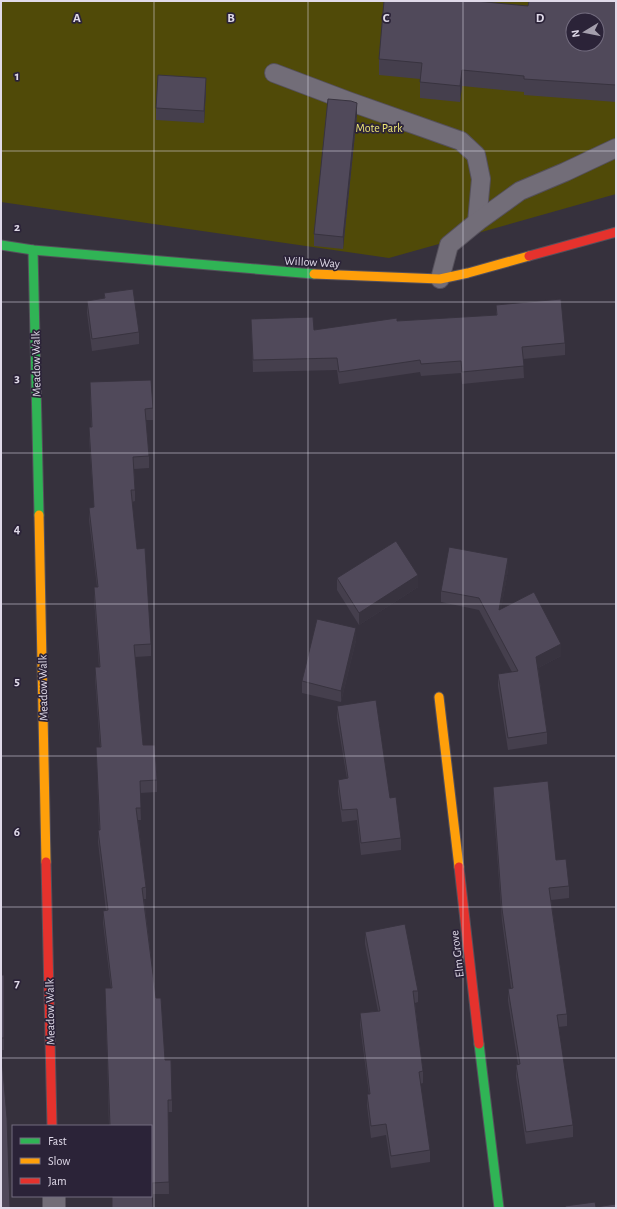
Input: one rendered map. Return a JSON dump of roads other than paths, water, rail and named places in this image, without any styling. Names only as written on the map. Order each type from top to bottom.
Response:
[{"type":"street","name":"Willow Way","points":[[1,245],[34,250],[304,274],[440,279],[468,273],[616,232]]},
{"type":"street","name":"Meadow Walk","points":[[34,250],[52,1125]]},
{"type":"street","name":"Elm Grove","points":[[439,697],[495,1178],[500,1208]]},
{"type":"street","points":[[54,1197],[54,1208]]},
{"type":"lane","points":[[274,73],[348,102],[461,141],[476,155],[481,179],[476,222]]},
{"type":"lane","points":[[440,279],[449,245],[476,222],[520,191],[616,148]]},
{"type":"park label","name":"Mote Park","points":[[379,128]]}]
